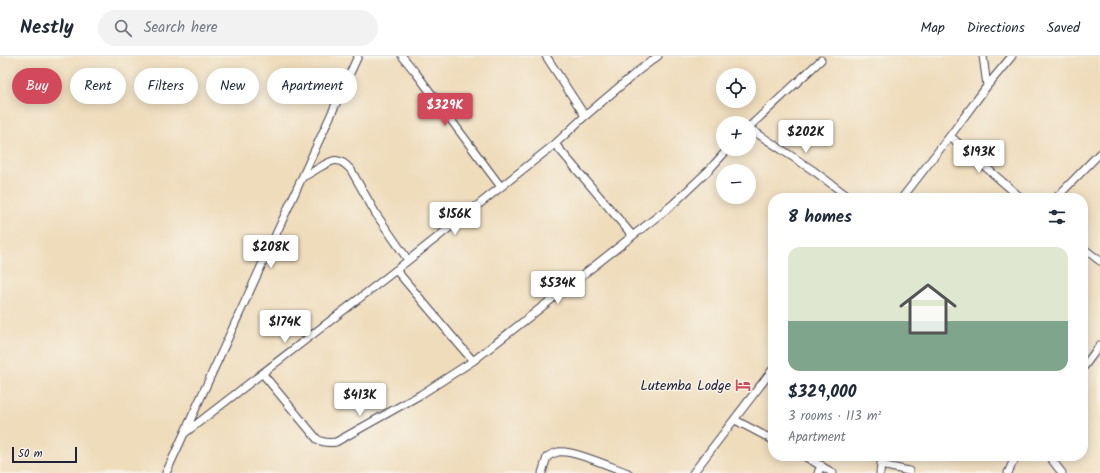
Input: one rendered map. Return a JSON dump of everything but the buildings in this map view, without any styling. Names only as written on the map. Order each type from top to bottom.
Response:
[{"type":"street","points":[[166,473],[358,56]]},
{"type":"street","points":[[402,56],[501,187]]},
{"type":"street","points":[[546,56],[585,116]]},
{"type":"street","points":[[185,433],[396,270],[555,144],[585,116],[658,56]]},
{"type":"street","points":[[982,56],[987,86]]},
{"type":"street","points":[[906,193],[987,86],[1012,56]]},
{"type":"street","points":[[756,121],[821,60]]},
{"type":"street","points":[[756,133],[814,171],[843,193]]},
{"type":"street","points":[[950,136],[1015,193]]},
{"type":"street","points":[[555,144],[632,235]]},
{"type":"street","points":[[1061,193],[1100,153]]},
{"type":"street","points":[[262,373],[318,439],[322,441],[336,442],[420,395],[473,361],[672,205],[722,156]]},
{"type":"street","points":[[303,177],[333,160],[340,160],[347,165],[376,214],[408,260]]},
{"type":"street","points":[[1088,252],[1100,261]]},
{"type":"street","points":[[396,270],[473,361]]},
{"type":"street","points":[[1088,361],[1100,345]]},
{"type":"street","points":[[693,473],[768,376]]},
{"type":"street","points":[[735,420],[768,437]]},
{"type":"street","points":[[542,473],[547,457],[561,452],[573,453],[628,473]]},
{"type":"street","points":[[812,461],[833,473]]},
{"type":"street","points":[[880,473],[881,461]]},
{"type":"street","points":[[1008,473],[1014,461]]},
{"type":"street","points":[[1053,461],[1062,473]]},
{"type":"street","points":[[881,465],[909,471]]},
{"type":"street","points":[[818,473],[821,466]]},
{"type":"place","name":"Lutemba Lodge","points":[[743,385]]}]
